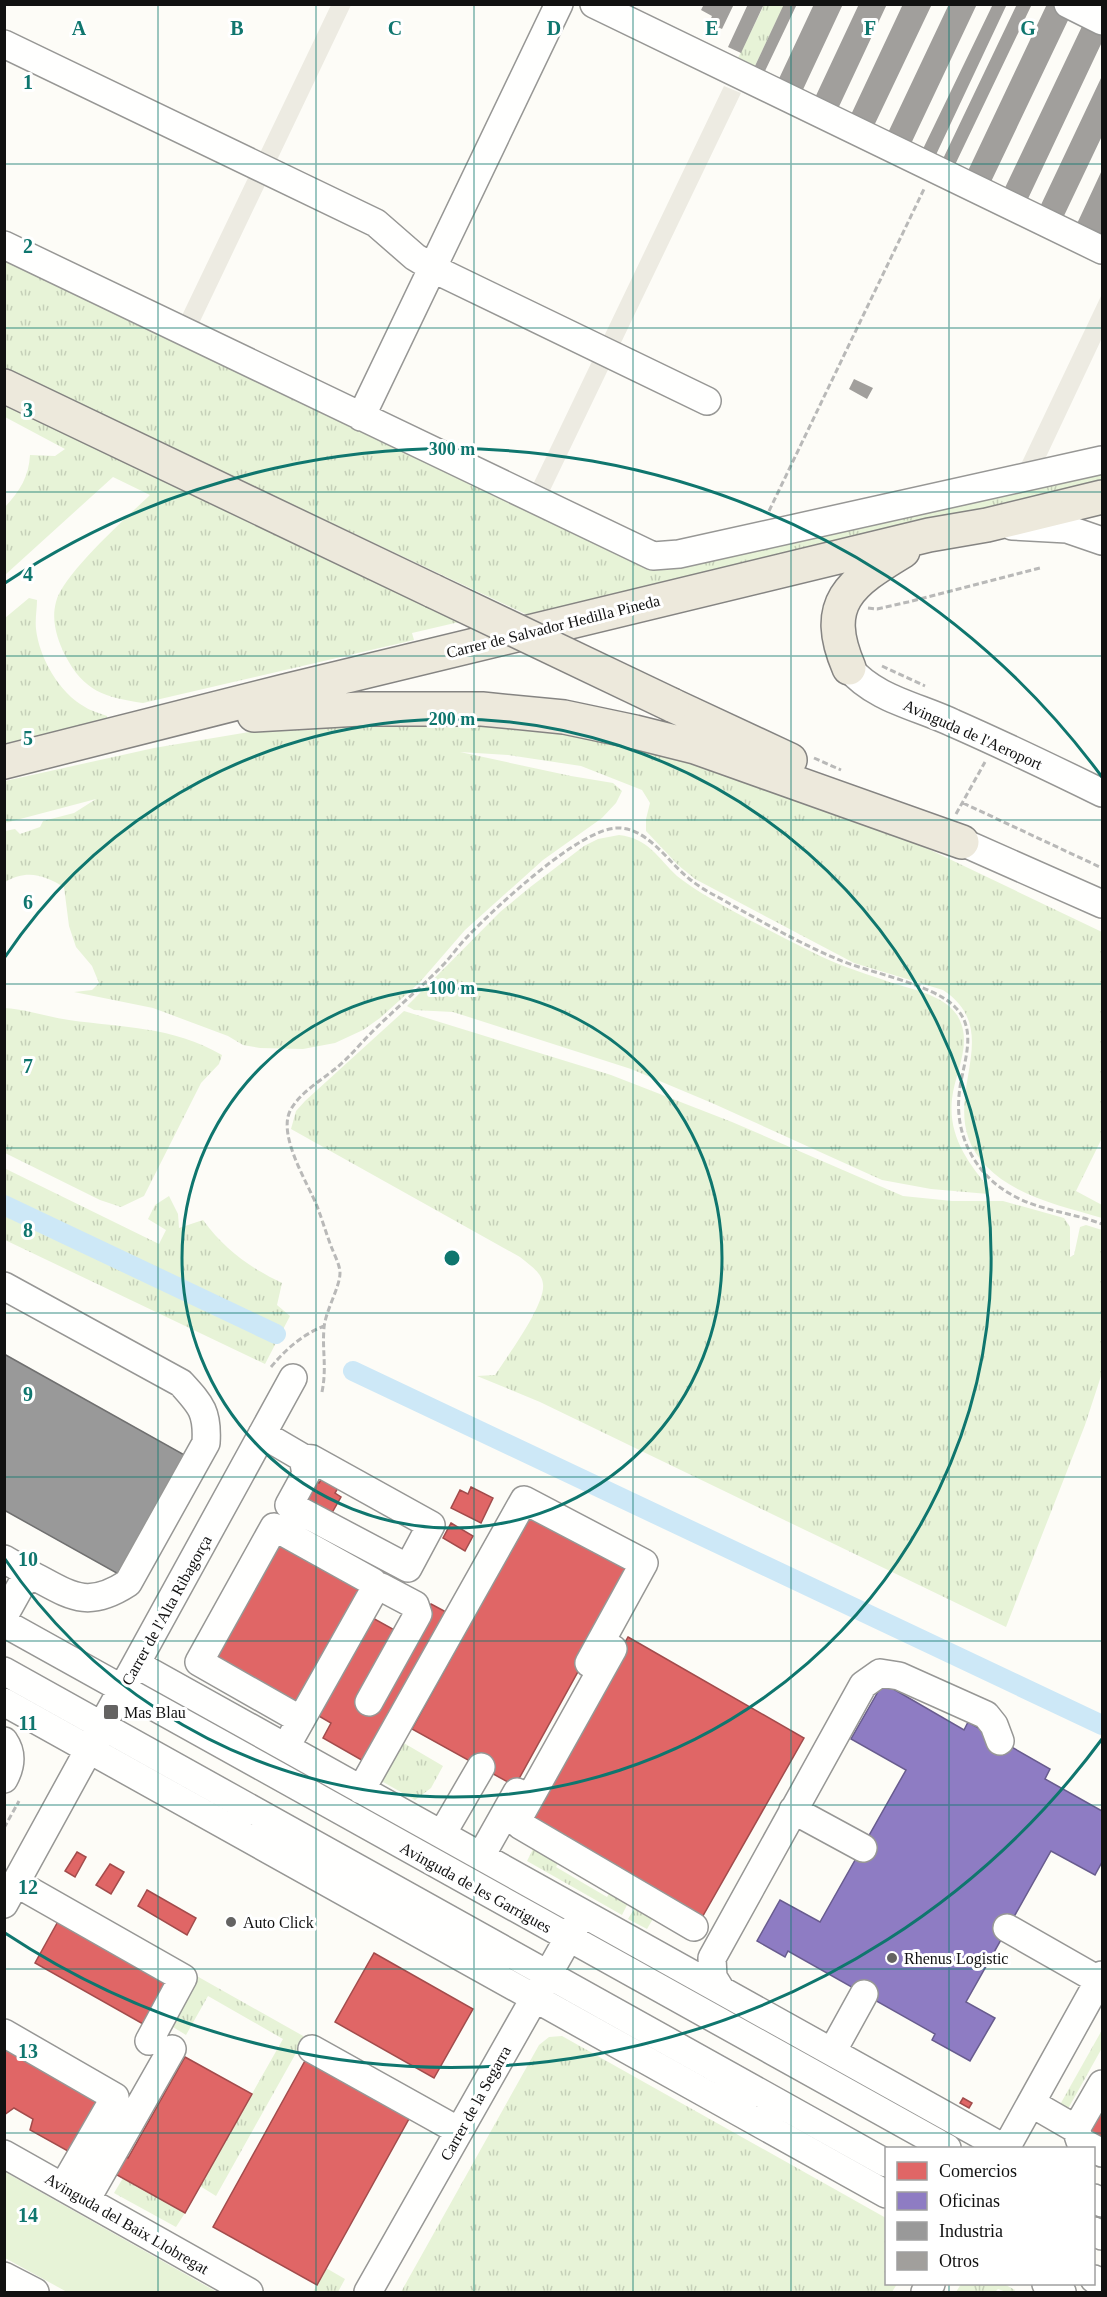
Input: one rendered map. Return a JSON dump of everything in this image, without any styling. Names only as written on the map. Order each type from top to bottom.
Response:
[{"type":"main road","points":[[4,386],[962,842]]},
{"type":"main road","name":"Carrer de Salvador Hedilla Pineda","points":[[4,762],[929,536],[987,525],[1102,497]]},
{"type":"main road","points":[[849,668],[840,648],[837,632],[838,617],[848,594],[870,571],[929,536]]},
{"type":"main road","points":[[124,731],[267,713],[360,709],[482,708],[564,717],[695,747],[962,842]]},
{"type":"street","points":[[361,417],[559,4]]},
{"type":"street","points":[[594,4],[1102,250]]},
{"type":"street","points":[[1068,4],[1102,21]]},
{"type":"street","points":[[4,44],[376,223],[432,268],[707,401]]},
{"type":"street","points":[[4,245],[646,555],[664,557],[1102,460]]},
{"type":"street","points":[[987,525],[1067,529],[1102,541]]},
{"type":"street","name":"Avinguda de l'Aeroport","points":[[849,668],[859,680],[873,690],[951,722],[1102,793]]},
{"type":"street","points":[[962,842],[1102,904]]},
{"type":"street","points":[[4,1286],[182,1383],[198,1402],[207,1422],[206,1443],[128,1583],[111,1594],[93,1599],[74,1596],[4,1559]]},
{"type":"street","name":"Carrer de l'Alta Ribagorça","points":[[10,1894],[262,1434],[282,1372]]},
{"type":"street","points":[[262,1434],[299,1456],[312,1460],[431,1525],[408,1568],[289,1505],[306,1474],[299,1456]]},
{"type":"street","points":[[362,1790],[524,1500],[644,1563],[481,1856]]},
{"type":"street","points":[[286,1747],[373,1592],[374,1582],[274,1527],[199,1662],[301,1720]]},
{"type":"street","points":[[4,1616],[28,1573]]},
{"type":"street","points":[[369,1702],[418,1614],[415,1605],[381,1587],[373,1592]]},
{"type":"street","name":"Avinguda de les Garrigues","points":[[4,1623],[945,2147]]},
{"type":"street","points":[[621,1634],[518,1819],[520,1826],[701,1932],[709,1929],[813,1743]]},
{"type":"street","name":"Avinguda de les Garrigues","points":[[136,1664],[1003,2147]]},
{"type":"street","points":[[4,1671],[885,2162]]},
{"type":"street","points":[[721,1990],[713,1977],[712,1958],[863,1685],[880,1672],[899,1676],[986,1715],[994,1725],[1000,1740]]},
{"type":"street","points":[[4,1702],[885,2193]]},
{"type":"street","points":[[4,1741],[11,1760],[12,1790]]},
{"type":"street","points":[[442,1834],[481,1767]]},
{"type":"street","points":[[793,1810],[863,1848]]},
{"type":"street","points":[[508,1871],[530,1832]]},
{"type":"street","points":[[10,1894],[183,1978],[160,2045],[74,2194]]},
{"type":"street","points":[[644,1947],[664,1910]]},
{"type":"street","name":"Carrer de la Segarra","points":[[368,2292],[582,1913]]},
{"type":"street","points":[[672,1963],[694,1927]]},
{"type":"street","points":[[1006,2147],[1098,1992],[1007,1929]]},
{"type":"street","points":[[832,2052],[864,1994]]},
{"type":"street","points":[[4,2033],[115,2097],[74,2194]]},
{"type":"street","points":[[312,2049],[459,2131]]},
{"type":"street","points":[[1076,2129],[1102,2084]]},
{"type":"street","points":[[1031,2103],[1076,2129],[1080,2141],[1091,2147]]},
{"type":"street","name":"Avinguda del Baix Llobregat","points":[[4,2154],[249,2292]]},
{"type":"street","points":[[4,2276],[35,2292]]},
{"type":"path","points":[[756,537],[927,183]]},
{"type":"path","points":[[862,607],[877,609],[1040,568]]},
{"type":"path","points":[[962,803],[1102,868]]},
{"type":"path","points":[[322,1392],[326,1373],[324,1326],[340,1274],[316,1203],[290,1143],[286,1125],[290,1112],[305,1094],[342,1064],[372,1031],[402,1006],[469,935],[507,900],[578,843],[595,833],[618,828],[631,830],[652,843],[689,879],[714,895],[812,948],[847,963],[921,987],[946,998],[959,1010],[965,1022],[968,1039],[959,1096],[959,1115],[963,1139],[974,1160],[995,1183],[1016,1198],[1102,1224]]},
{"type":"path","points":[[282,1372],[282,1353],[306,1333],[324,1326]]},
{"type":"path","points":[[4,1828],[12,1790]]},
{"type":"green space","points":[[764,5],[784,5],[755,66],[738,58]]},
{"type":"green space","points":[[4,257],[644,567],[1102,464],[1102,481],[536,619],[5,370]]},
{"type":"green space","points":[[4,399],[472,619],[412,633],[414,640],[143,703],[97,691],[80,677],[62,649],[55,622],[56,602],[61,590],[83,561],[150,495],[113,477],[5,575],[5,507],[23,483],[30,455],[55,456],[65,449],[5,417]]},
{"type":"green space","points":[[29,598],[37,600],[38,640],[52,673],[67,693],[87,708],[107,716],[107,722],[5,751],[5,618]]},
{"type":"green space","points":[[495,721],[675,753],[774,787],[920,845],[1102,932],[1102,1138],[1076,1191],[1102,1205],[1102,1218],[1026,1193],[1011,1186],[986,1166],[970,1143],[965,1119],[965,1096],[972,1050],[971,1028],[962,1008],[943,990],[854,963],[695,879],[678,865],[646,831],[650,803],[642,790],[581,766],[508,755],[460,752],[613,783],[622,791],[616,803],[602,818],[543,860],[465,930],[420,982],[380,1018],[363,1030],[335,1043],[303,1049],[260,1048],[243,1045],[228,1036],[153,1008],[74,992],[92,990],[99,983],[92,966],[76,947],[69,926],[64,887],[35,875],[21,876],[5,882],[5,831],[15,829],[20,834],[40,827],[43,821],[74,813],[96,799],[5,823],[5,781],[154,748],[255,731],[337,723]]},
{"type":"green space","points":[[619,835],[638,840],[658,856],[677,876],[703,894],[771,931],[830,960],[924,993],[951,1008],[962,1025],[964,1036],[962,1057],[952,1099],[953,1125],[967,1159],[990,1189],[988,1194],[931,1189],[882,1180],[631,1069],[453,1012],[414,1010],[407,1006],[500,912],[529,888],[584,846],[598,839]]},
{"type":"green space","points":[[4,1008],[69,1020],[166,1033],[203,1045],[222,1055],[219,1064],[201,1083],[144,1196],[121,1207],[100,1200],[5,1153]]},
{"type":"green space","points":[[404,1011],[611,1075],[732,1122],[903,1196],[952,1201],[1003,1201],[1064,1218],[1070,1227],[1070,1257],[1074,1255],[1080,1227],[1086,1225],[1102,1230],[1102,1373],[1085,1425],[1006,1627],[540,1402],[477,1376],[495,1375],[525,1330],[542,1293],[543,1284],[537,1272],[520,1257],[291,1129],[296,1111],[305,1101]]},
{"type":"green space","points":[[4,1168],[159,1244],[166,1230],[148,1219],[155,1205],[169,1196],[178,1214],[179,1228],[203,1220],[238,1257],[282,1283],[277,1305],[290,1316],[265,1364],[5,1240]]},
{"type":"green space","points":[[397,1739],[443,1766],[431,1788],[415,1800],[376,1778]]},
{"type":"green space","points":[[540,1846],[561,1858],[556,1867],[607,1897],[613,1887],[628,1903],[622,1915],[527,1861],[533,1849]]},
{"type":"green space","points":[[636,1906],[654,1917],[647,1929],[628,1919]]},
{"type":"green space","points":[[195,1975],[305,2037],[216,2196],[200,2186],[283,2039],[208,1996],[186,2035],[168,2024]]},
{"type":"green space","points":[[1102,2030],[1102,2048],[1069,2107],[1065,2110],[1057,2110]]},
{"type":"green space","points":[[562,2036],[885,2217],[885,2285],[896,2285],[892,2292],[401,2292],[539,2045],[549,2037]]},
{"type":"green space","points":[[5,2172],[217,2292],[67,2292],[5,2258]]},
{"type":"green space","points":[[123,2178],[185,2213],[176,2227],[114,2193]]},
{"type":"green space","points":[[326,2268],[345,2279],[338,2292],[313,2292]]},
{"type":"green space","points":[[960,2285],[1006,2285],[1015,2290],[1013,2292],[998,2289],[995,2292],[956,2292]]},
{"type":"shaded area","points":[[331,5],[351,5],[193,336],[176,328]]},
{"type":"shaded area","points":[[724,86],[741,93],[543,505],[527,497]]},
{"type":"shaded area","points":[[1102,294],[1102,338],[1038,474],[1014,479]]},
{"type":"building: Comercios","points":[[326,1472],[342,1481],[335,1493],[341,1497],[329,1518],[300,1501],[312,1479],[319,1483]]},
{"type":"building: Comercios","points":[[471,1487],[493,1498],[481,1523],[451,1508],[460,1490],[468,1494]]},
{"type":"building: Comercios","points":[[531,1513],[634,1570],[515,1786],[412,1729]]},
{"type":"building: Comercios","points":[[451,1523],[473,1536],[465,1551],[443,1538]]},
{"type":"building: Comercios","points":[[279,1536],[364,1583],[294,1708],[209,1660]]},
{"type":"building: Comercios","points":[[431,1604],[448,1613],[365,1762],[323,1738],[331,1723],[317,1715],[371,1617],[400,1633],[373,1710]]},
{"type":"building: Comercios","points":[[628,1637],[804,1738],[700,1921],[524,1821]]},
{"type":"building: Comercios","points":[[77,1852],[86,1857],[75,1877],[65,1871]]},
{"type":"building: Comercios","points":[[110,1864],[124,1872],[111,1894],[96,1885]]},
{"type":"building: Comercios","points":[[147,1890],[196,1918],[187,1935],[138,1906]]},
{"type":"building: Comercios","points":[[61,1916],[169,1977],[143,2024],[35,1963]]},
{"type":"building: Comercios","points":[[374,1953],[473,2009],[434,2078],[335,2022]]},
{"type":"building: Comercios","points":[[4,2045],[104,2101],[75,2155],[30,2130],[33,2119],[14,2108],[4,2115]]},
{"type":"building: Comercios","points":[[185,2057],[252,2094],[185,2213],[92,2161],[102,2143],[128,2158]]},
{"type":"building: Comercios","points":[[306,2059],[410,2117],[317,2285],[213,2227]]},
{"type":"building: Comercios","points":[[963,2098],[972,2103],[969,2108],[960,2103]]},
{"type":"building: Comercios","points":[[1102,2110],[1102,2140],[1090,2133]]},
{"type":"building: Oficinas","points":[[883,1683],[964,1730],[968,1722],[1050,1769],[1045,1779],[1102,1811],[1102,1862],[1095,1875],[1051,1851],[966,2002],[995,2018],[970,2061],[932,2040],[935,2034],[788,1951],[785,1957],[757,1941],[780,1900],[820,1922],[906,1770],[851,1739]]},
{"type":"building: Industria","points":[[4,1354],[188,1457],[122,1576],[4,1510]]},
{"type":"building: Otros","points":[[704,4],[734,4],[722,29],[709,23],[712,16],[701,10]]},
{"type":"building: Otros","points":[[748,4],[764,4],[741,53],[728,47]]},
{"type":"building: Otros","points":[[784,4],[797,4],[765,71],[755,66]]},
{"type":"building: Otros","points":[[814,4],[843,4],[800,96],[776,85]]},
{"type":"building: Otros","points":[[859,4],[887,4],[836,113],[813,102]]},
{"type":"building: Otros","points":[[903,4],[932,4],[872,130],[849,119]]},
{"type":"building: Otros","points":[[949,4],[977,4],[909,148],[886,137]]},
{"type":"building: Otros","points":[[993,4],[1007,4],[934,159],[921,153]]},
{"type":"building: Otros","points":[[1017,4],[1032,4],[953,169],[941,163]]},
{"type":"building: Otros","points":[[1047,4],[1052,4],[1071,14],[989,186],[966,175]]},
{"type":"building: Otros","points":[[1085,20],[1102,28],[1102,42],[1026,203],[1003,192]]},
{"type":"building: Otros","points":[[1102,76],[1102,136],[1062,220],[1039,209]]},
{"type":"building: Otros","points":[[1102,170],[1102,230],[1099,239],[1075,228]]},
{"type":"building: Otros","points":[[854,379],[873,388],[867,399],[849,389]]},
{"type":"waterway","points":[[4,1205],[276,1334]]},
{"type":"waterway","points":[[353,1371],[1102,1725]]},
{"type":"place","name":"Mas Blau","points":[[111,1712]]},
{"type":"place","name":"Auto Click","points":[[231,1922]]},
{"type":"place","name":"Rhenus Logistic","points":[[892,1958]]}]
